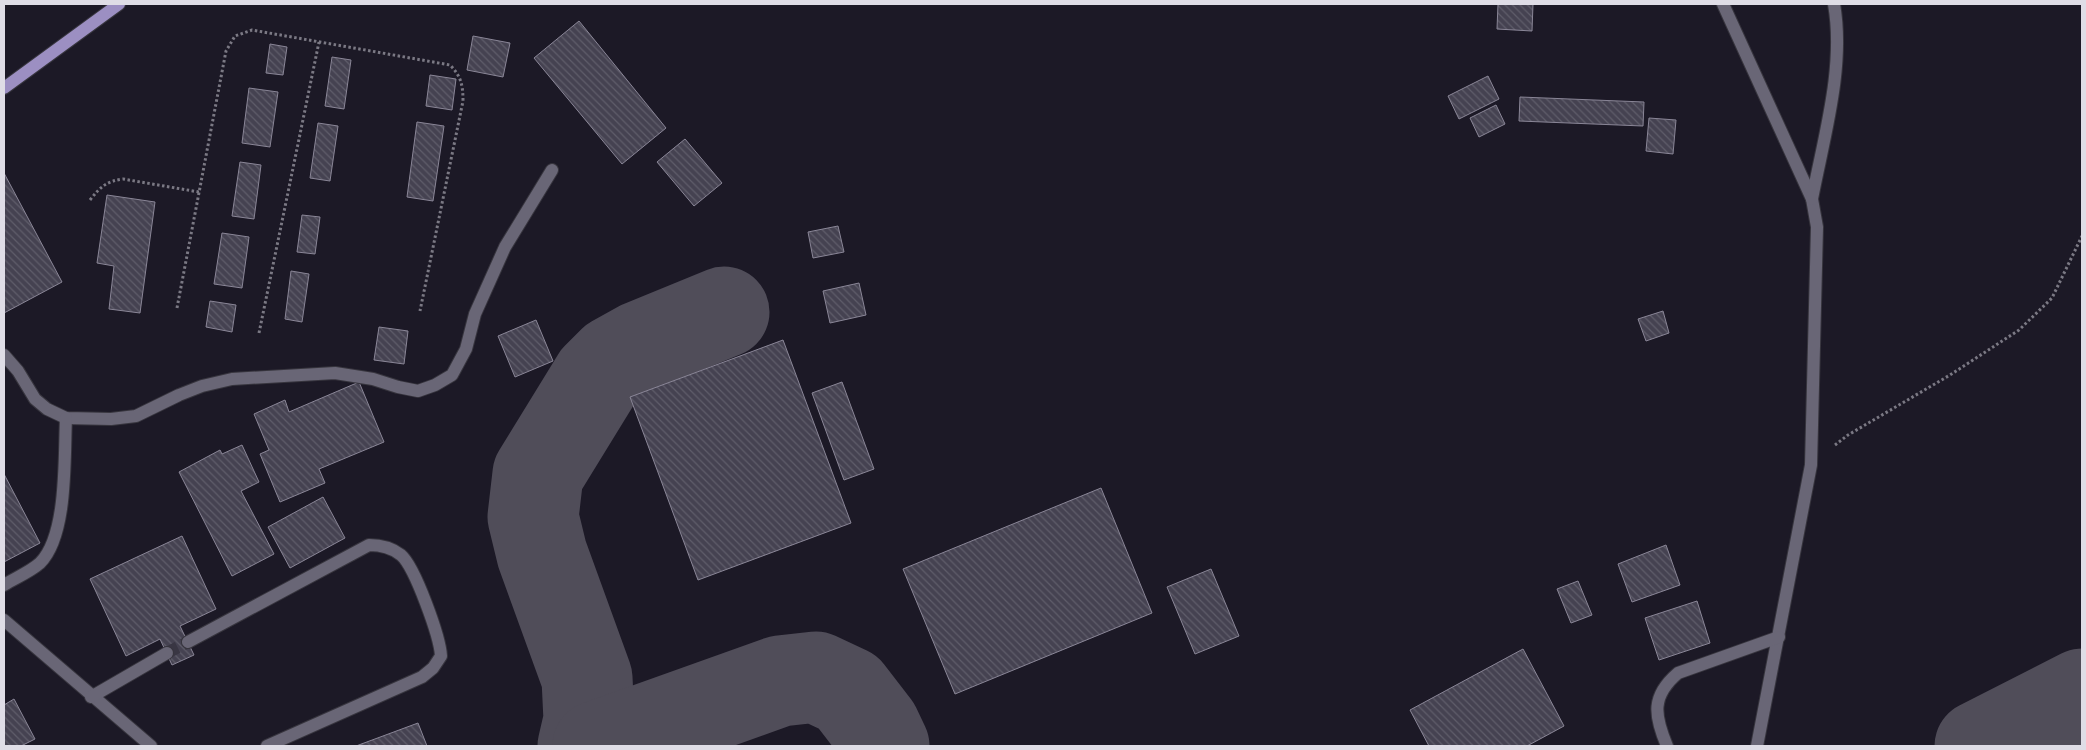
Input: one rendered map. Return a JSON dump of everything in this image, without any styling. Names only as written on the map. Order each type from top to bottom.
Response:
[{"type":"main road","points":[[4,88],[119,4]]},
{"type":"lane","points":[[1723,4],[1812,199],[1817,227],[1811,465],[1757,746]]},
{"type":"lane","points":[[1812,199],[1833,89],[1838,28],[1834,4]]},
{"type":"lane","points":[[4,355],[10,359],[35,399],[47,409],[66,418],[111,419],[136,416],[202,386],[232,379],[334,372],[373,378],[398,388],[418,391],[435,386],[452,375],[466,349],[475,314],[504,247],[552,170]]},
{"type":"lane","points":[[4,585],[40,563],[55,542],[61,510],[66,418]]},
{"type":"lane","points":[[188,642],[369,545],[381,545],[403,556],[438,633],[441,656],[433,668],[422,677],[267,746]]},
{"type":"lane","points":[[4,620],[91,697],[151,746]]},
{"type":"lane","points":[[1667,746],[1658,713],[1658,696],[1665,683],[1678,673],[1779,637]]},
{"type":"lane","points":[[91,697],[167,653]]},
{"type":"path","points":[[177,308],[226,50],[230,40],[242,32],[252,30],[450,65],[458,74],[463,85],[464,101],[420,311]]},
{"type":"path","points":[[260,333],[319,42]]},
{"type":"path","points":[[90,200],[101,186],[111,181],[123,179],[199,192]]},
{"type":"path","points":[[1848,435],[1950,375],[2019,330],[2052,298],[2082,236]]},
{"type":"building","points":[[1498,4],[1533,4],[1532,31],[1497,29]]},
{"type":"building","points":[[579,21],[666,128],[622,164],[534,58]]},
{"type":"building","points":[[473,36],[510,43],[503,77],[467,70]]},
{"type":"building","points":[[270,44],[287,47],[283,75],[266,73]]},
{"type":"building","points":[[332,57],[351,60],[344,109],[325,106]]},
{"type":"building","points":[[430,75],[456,79],[452,110],[426,106]]},
{"type":"building","points":[[1488,76],[1499,99],[1459,119],[1448,96]]},
{"type":"building","points":[[249,88],[278,92],[270,147],[242,143]]},
{"type":"building","points":[[1520,97],[1644,102],[1643,126],[1519,121]]},
{"type":"building","points":[[1496,105],[1505,124],[1479,137],[1470,118]]},
{"type":"building","points":[[1649,118],[1676,120],[1673,154],[1646,151]]},
{"type":"building","points":[[417,122],[444,126],[433,201],[407,197]]},
{"type":"building","points":[[318,123],[338,126],[330,181],[310,178]]},
{"type":"building","points":[[685,139],[722,183],[694,206],[657,162]]},
{"type":"building","points":[[240,162],[261,165],[254,219],[232,216]]},
{"type":"building","points":[[4,173],[62,282],[4,313]]},
{"type":"building","points":[[107,195],[155,202],[140,313],[109,309],[114,266],[97,263]]},
{"type":"building","points":[[302,215],[320,217],[315,254],[297,252]]},
{"type":"building","points":[[838,226],[844,252],[813,258],[808,232]]},
{"type":"building","points":[[222,233],[249,237],[242,288],[214,284]]},
{"type":"building","points":[[291,271],[309,274],[302,322],[285,319]]},
{"type":"building","points":[[859,283],[866,315],[830,323],[823,291]]},
{"type":"building","points":[[210,301],[236,305],[232,332],[206,327]]},
{"type":"building","points":[[1663,311],[1669,333],[1646,341],[1638,319]]},
{"type":"building","points":[[536,320],[553,361],[515,377],[498,336]]},
{"type":"building","points":[[379,327],[408,331],[404,364],[374,360]]},
{"type":"building","points":[[783,340],[851,523],[698,580],[630,397]]},
{"type":"building","points":[[359,382],[384,442],[319,469],[325,483],[280,502],[260,454],[269,450],[254,414],[285,400],[289,412]]},
{"type":"building","points":[[842,382],[874,469],[844,480],[812,393]]},
{"type":"building","points":[[242,445],[259,482],[241,491],[274,554],[232,576],[179,472],[220,450],[222,454]]},
{"type":"building","points":[[4,474],[40,543],[4,562]]},
{"type":"building","points":[[1101,488],[1152,613],[955,694],[903,569]]},
{"type":"building","points":[[323,497],[345,538],[290,568],[268,527]]},
{"type":"building","points":[[182,536],[216,609],[180,626],[194,655],[172,665],[160,639],[126,656],[90,579]]},
{"type":"building","points":[[1666,545],[1680,585],[1632,602],[1618,564]]},
{"type":"building","points":[[1211,569],[1239,636],[1195,654],[1167,587]]},
{"type":"building","points":[[1578,581],[1592,615],[1571,623],[1557,589]]},
{"type":"building","points":[[1697,601],[1710,643],[1659,660],[1645,618]]},
{"type":"building","points":[[1523,649],[1564,726],[1527,746],[1429,746],[1410,710]]},
{"type":"building","points":[[14,699],[35,739],[21,746],[4,746],[4,705]]},
{"type":"building","points":[[418,723],[427,746],[356,746]]},
{"type":"taxiway","points":[[583,746],[589,720],[587,678],[542,554],[533,517],[538,474],[597,378],[614,361],[641,346],[724,312]]},
{"type":"taxiway","points":[[598,746],[780,681],[816,677],[848,692],[875,727],[884,746]]},
{"type":"taxiway","points":[[1980,746],[2082,694]]},
{"type":"tunnel","points":[[167,653],[188,642]]}]
